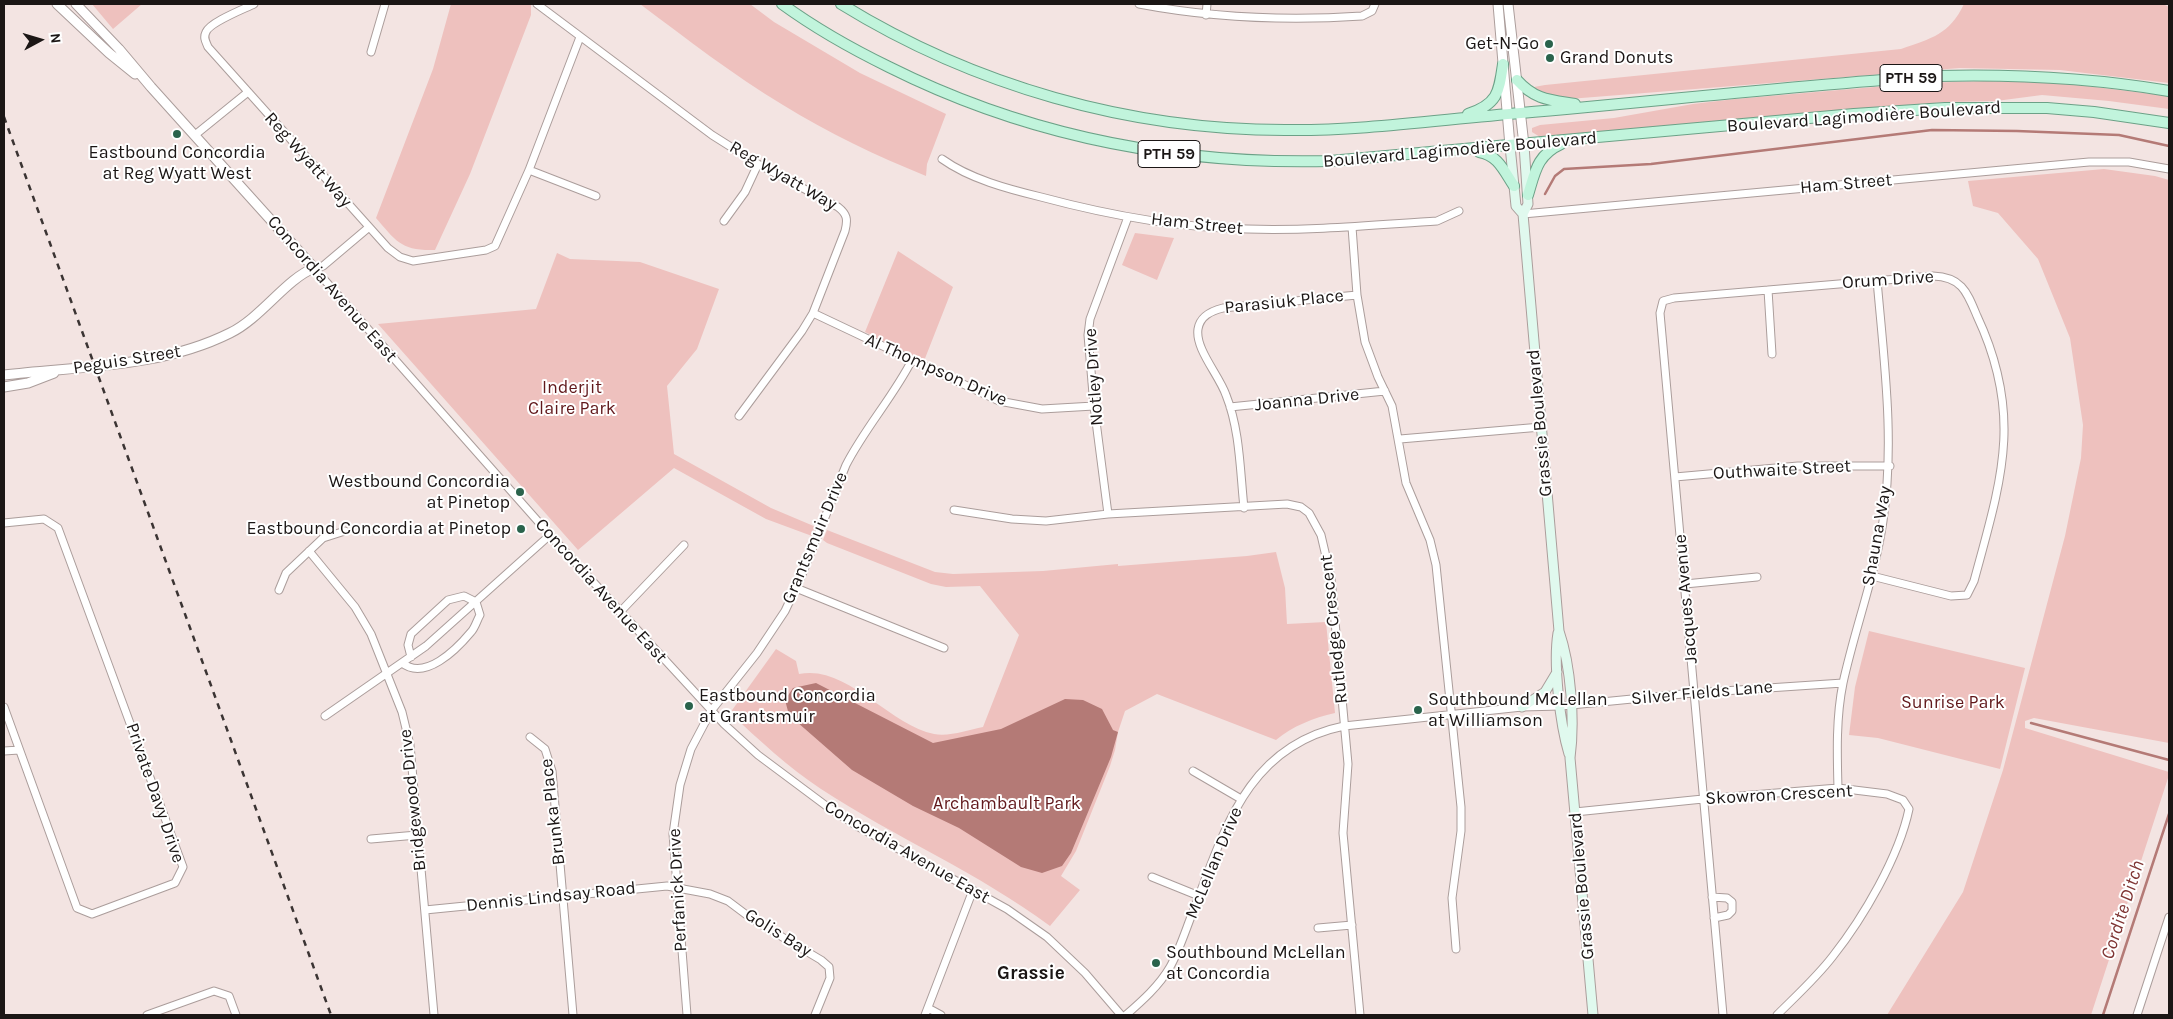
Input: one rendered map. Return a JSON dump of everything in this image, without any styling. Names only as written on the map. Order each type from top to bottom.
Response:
[{"type":"main road","name":"Boulevard Lagimodière Boulevard","points":[[782,4],[826,33],[918,82],[1002,115],[1096,141],[1167,154],[1247,161],[1330,161],[1835,116],[1946,108],[2048,108],[2094,112],[2169,123]]},
{"type":"main road","name":"Boulevard Lagimodière Boulevard","points":[[841,4],[872,23],[976,72],[1062,100],[1128,116],[1222,128],[1333,129],[1903,78],[1971,75],[2083,79],[2169,91]]},
{"type":"main road","points":[[1452,119],[1487,106],[1499,90],[1503,64]]},
{"type":"main road","points":[[1517,80],[1530,93],[1540,98],[1591,107]]},
{"type":"main road","points":[[1528,195],[1539,162],[1544,154],[1552,148],[1571,141]]},
{"type":"main road","name":"Grassie Boulevard","points":[[1524,145],[1528,204],[1523,214],[1559,631],[1565,649],[1573,734],[1570,758]]},
{"type":"main road","name":"Grassie Boulevard","points":[[1510,146],[1516,206],[1523,214]]},
{"type":"main road","points":[[1451,151],[1489,154],[1497,160],[1514,186]]},
{"type":"main road","name":"Grassie Boulevard","points":[[1559,631],[1556,650],[1557,672],[1563,735],[1570,758],[1594,1015]]},
{"type":"main road","points":[[1522,707],[1545,692],[1557,672]]},
{"type":"street","name":"Concordia Avenue East","points":[[57,4],[109,53],[151,87]]},
{"type":"street","name":"Concordia Avenue East","points":[[76,4],[119,49],[550,535],[711,711],[758,755],[825,805],[857,826],[1007,909],[1047,937],[1084,973],[1121,1015]]},
{"type":"street","name":"Reg Wyatt Way","points":[[254,4],[211,25],[206,31],[205,39],[212,52],[368,228],[400,257],[413,261],[491,249],[498,242],[529,170],[580,37]]},
{"type":"street","points":[[371,52],[385,4]]},
{"type":"street","name":"Reg Wyatt Way","points":[[537,4],[712,135],[758,164],[838,207],[847,217],[845,230],[813,313],[790,348],[739,416]]},
{"type":"street","points":[[1139,4],[1206,14],[1258,19],[1362,16],[1372,11],[1375,4]]},
{"type":"street","points":[[1206,14],[1207,4]]},
{"type":"street","name":"Grassie Boulevard","points":[[1498,4],[1510,146]]},
{"type":"street","name":"Grassie Boulevard","points":[[1508,4],[1524,145]]},
{"type":"street","points":[[195,135],[248,92]]},
{"type":"street","name":"Ham Street","points":[[942,159],[955,168],[1019,192],[1077,207],[1158,222],[1246,230],[1352,227],[1437,221],[1459,211]]},
{"type":"street","name":"Ham Street","points":[[1523,214],[2089,162],[2129,162],[2169,169]]},
{"type":"street","points":[[724,221],[745,192],[758,164]]},
{"type":"street","points":[[529,170],[596,196]]},
{"type":"street","name":"Notley Drive","points":[[1108,514],[1094,406],[1088,335],[1090,319],[1128,217]]},
{"type":"street","points":[[1352,227],[1357,294],[1365,342],[1384,391],[1392,406],[1400,439],[1406,483],[1430,540],[1436,565],[1461,807],[1461,831],[1452,898],[1456,949]]},
{"type":"street","points":[[314,268],[323,266],[368,228]]},
{"type":"street","name":"Peguis Street","points":[[4,374],[63,370],[159,358],[206,344],[232,332],[258,314],[304,272],[314,268]]},
{"type":"street","name":"Orum Drive","points":[[1662,302],[1674,298],[1877,280],[1944,277],[1961,285],[1987,336],[1998,370],[2004,405],[2005,431],[1999,487],[1974,581],[1967,595],[1951,596],[1872,576]]},
{"type":"street","name":"Shauna Way","points":[[1838,788],[1837,743],[1843,683],[1872,576],[1883,522],[1890,466],[1888,413],[1877,280]]},
{"type":"street","points":[[1768,290],[1772,354]]},
{"type":"street","name":"Parasiuk Place","points":[[1244,508],[1237,439],[1230,407],[1220,380],[1200,346],[1198,329],[1200,322],[1205,315],[1223,308],[1357,294]]},
{"type":"street","name":"Jacques Avenue","points":[[1662,302],[1660,313],[1723,1015]]},
{"type":"street","name":"Al Thompson Drive","points":[[813,313],[973,390],[1011,404],[1042,409],[1094,406]]},
{"type":"street","name":"Grantsmuir Drive","points":[[711,711],[757,653],[785,612],[854,449],[892,395],[912,360]]},
{"type":"street","name":"Peguis Street","points":[[4,387],[28,383],[63,370]]},
{"type":"street","name":"Joanna Drive","points":[[1230,407],[1384,391]]},
{"type":"street","points":[[1400,439],[1541,427]]},
{"type":"street","name":"Outhwaite Street","points":[[1675,477],[1798,466],[1841,464],[1890,466]]},
{"type":"street","name":"Rutledge Crescent","points":[[954,510],[1012,519],[1046,521],[1108,514],[1244,508],[1287,504],[1301,507],[1309,513],[1321,535],[1331,578],[1348,780],[1344,806],[1343,833],[1360,1015]]},
{"type":"street","name":"Private Davy Drive","points":[[4,523],[44,519],[58,528],[183,867],[175,883],[92,914],[77,908],[4,707]]},
{"type":"street","points":[[278,590],[286,572],[323,538],[345,532]]},
{"type":"street","points":[[324,716],[411,657],[476,602],[550,535]]},
{"type":"street","points":[[620,612],[684,545]]},
{"type":"street","name":"Bridgewood Drive","points":[[309,551],[355,607],[371,634],[402,712],[410,745],[434,1015]]},
{"type":"street","points":[[1685,584],[1757,577]]},
{"type":"street","points":[[796,588],[944,648]]},
{"type":"street","points":[[402,663],[407,667],[422,670],[439,662],[472,632],[480,615],[476,602],[464,596],[448,600],[411,634],[408,645],[411,657]]},
{"type":"street","name":"Silver Fields Lane","points":[[1561,706],[1694,693],[1843,683]]},
{"type":"street","name":"McLellan Drive","points":[[1126,1015],[1144,998],[1170,968],[1221,840],[1240,799],[1264,768],[1281,754],[1316,734],[1344,726],[1522,707],[1561,706]]},
{"type":"street","name":"Perfanick Drive","points":[[687,1015],[673,834],[678,793],[691,749],[711,711]]},
{"type":"street","name":"Brunka Place","points":[[530,737],[545,749],[552,771],[573,1015]]},
{"type":"street","points":[[4,751],[19,750]]},
{"type":"street","points":[[1193,771],[1240,799]]},
{"type":"street","name":"Skowron Crescent","points":[[1575,812],[1838,788],[1887,794],[1903,800],[1909,810],[1906,825],[1888,866],[1862,913],[1838,949],[1778,1015]]},
{"type":"street","points":[[371,839],[417,835]]},
{"type":"street","points":[[1152,877],[1199,896]]},
{"type":"street","name":"Dennis Lindsay Road","points":[[425,910],[562,895],[667,886],[676,888]]},
{"type":"street","name":"Golis Bay","points":[[676,888],[710,894],[728,902],[752,919],[821,960],[829,967],[830,978],[815,1015]]},
{"type":"street","points":[[941,1015],[927,1012],[974,890]]},
{"type":"street","points":[[1712,898],[1727,898],[1732,902],[1732,912],[1728,915],[1714,918]]},
{"type":"street","points":[[2137,1015],[2169,917]]},
{"type":"street","points":[[1318,928],[1352,925]]},
{"type":"street","points":[[147,1015],[214,991],[230,996],[236,1015]]},
{"type":"green space","points":[[92,4],[142,4],[113,29]]},
{"type":"green space","points":[[451,4],[531,4],[531,15],[470,174],[435,250],[414,249],[400,243],[376,218],[433,69]]},
{"type":"green space","points":[[640,4],[750,4],[774,22],[860,73],[946,114],[927,164],[926,176],[853,144],[800,115],[728,69]]},
{"type":"green space","points":[[1964,4],[2163,4],[2169,7],[2169,83],[2060,70],[1960,68],[1569,99],[1533,90],[1534,87],[1545,85],[1901,49],[1931,38],[1946,29]]},
{"type":"green space","points":[[1987,81],[2063,83],[2169,96],[2169,109],[2042,95],[1996,101],[1947,102],[1882,107],[1540,137],[1532,132],[1532,128],[1540,125],[1614,118],[1693,104],[1735,99],[1921,83]]},
{"type":"green space","points":[[2104,169],[2155,176],[2169,180],[2169,743],[2034,718],[2025,721],[2025,728],[2169,772],[2169,775],[2091,1015],[1887,1015],[1963,892],[2003,770],[2065,536],[2081,458],[2083,425],[2070,338],[2038,259],[1998,213],[1973,206],[1968,181]]},
{"type":"green space","points":[[1135,233],[1174,238],[1157,280],[1122,265]]},
{"type":"green space","points":[[898,251],[953,287],[924,361],[865,332]]},
{"type":"green space","name":"Inderjit Claire Park","points":[[557,253],[570,259],[640,262],[719,289],[697,349],[667,386],[674,454],[771,508],[816,527],[812,536],[766,519],[674,468],[578,550],[378,324],[536,309]]},
{"type":"green space","name":"Archambault Park","points":[[827,530],[935,572],[953,574],[1043,571],[1118,564],[1118,566],[1276,552],[1285,588],[1287,624],[1326,622],[1335,713],[1304,723],[1276,740],[1157,694],[1125,711],[1110,766],[1076,851],[1061,876],[1080,890],[1050,926],[995,889],[878,824],[821,789],[785,762],[730,713],[776,649],[796,661],[799,674],[817,673],[834,678],[851,686],[917,728],[934,734],[946,735],[983,727],[1019,635],[980,586],[946,587],[931,584],[827,543],[823,540]]},
{"type":"green space","name":"Sunrise Park","points":[[1869,631],[2025,668],[2000,769],[1878,738],[1849,735],[1855,687]]},
{"type":"shaded area","points":[[816,683],[933,743],[1001,729],[1065,699],[1083,700],[1102,709],[1113,730],[1118,732],[1111,757],[1071,853],[1062,866],[1042,873],[1021,867],[959,828],[913,806],[852,770],[789,715],[785,700],[793,688]]},
{"type":"waterway","points":[[1545,194],[1555,176],[1564,169],[1651,164],[1932,130],[2119,135],[2169,146]]},
{"type":"waterway","points":[[2031,723],[2169,760]]},
{"type":"waterway","name":"Cordite Ditch","points":[[2103,1015],[2169,814]]},
{"type":"railway","points":[[4,117],[331,1015]]},
{"type":"place","name":"Get-N-Go","points":[[1549,44]]},
{"type":"place","name":"Grand Donuts","points":[[1550,58]]},
{"type":"place","name":"Eastbound Concordia at Reg Wyatt West","points":[[177,134]]},
{"type":"place","name":"Westbound Concordia at Pinetop","points":[[520,492]]},
{"type":"place","name":"Eastbound Concordia at Pinetop","points":[[521,529]]},
{"type":"place","name":"Eastbound Concordia at Grantsmuir","points":[[689,706]]},
{"type":"place","name":"Southbound McLellan at Williamson","points":[[1418,710]]},
{"type":"place","name":"Southbound McLellan at Concordia","points":[[1156,963]]},
{"type":"district","name":"Grassie","points":[[1031,974]]}]
